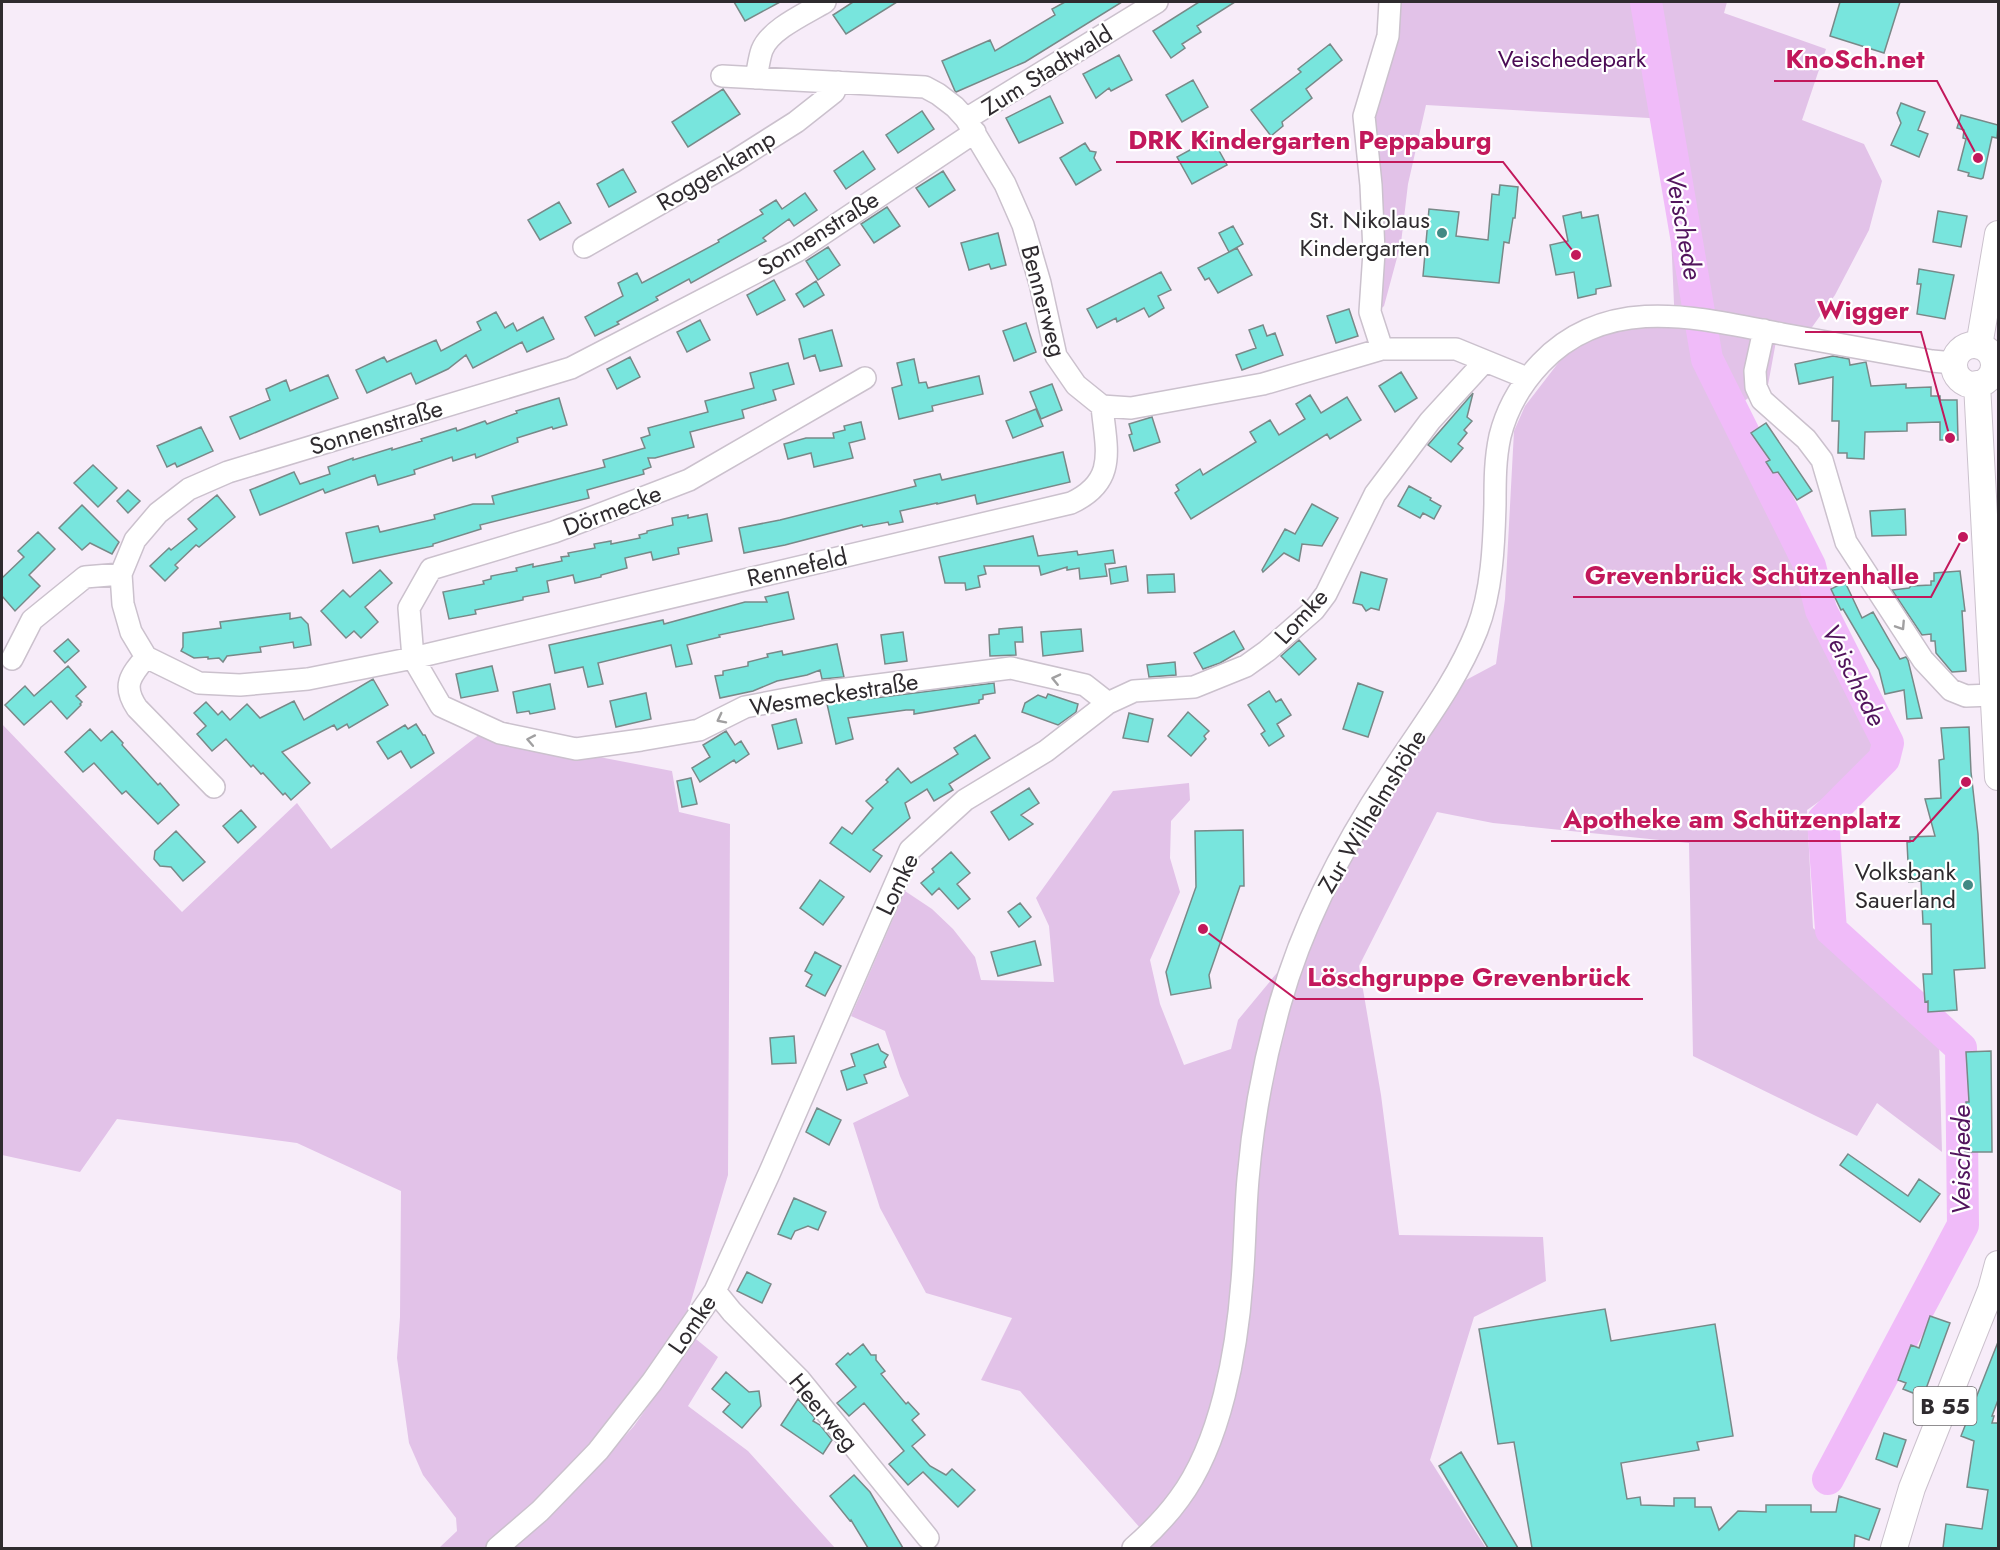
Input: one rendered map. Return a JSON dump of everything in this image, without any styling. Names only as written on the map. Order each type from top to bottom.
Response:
[{"type":"main road","points":[[1979,346],[1998,234]]},
{"type":"main road","points":[[1972,345],[1979,346],[1990,353],[1994,366],[1989,378],[1977,384],[1971,384],[1957,375],[1955,358],[1962,349],[1972,345]]},
{"type":"main road","points":[[1977,384],[1995,658],[1993,695],[1998,777]]},
{"type":"main road","name":"B 55","points":[[1894,1548],[1912,1488],[1991,1290],[1998,1264]]},
{"type":"street","points":[[756,78],[761,51],[767,40],[825,2]]},
{"type":"street","name":"Zum Stadtwald","points":[[971,125],[1157,2]]},
{"type":"street","points":[[1382,350],[1370,312],[1374,252],[1371,185],[1364,116],[1388,36],[1390,2]]},
{"type":"street","name":"Bennerweg","points":[[722,76],[925,87],[955,107],[971,125],[1005,184],[1023,225],[1040,282],[1056,356],[1076,385],[1102,406]]},
{"type":"street","name":"Roggenkamp","points":[[584,247],[733,162],[796,122],[834,92],[838,82]]},
{"type":"street","name":"Sonnenstraße","points":[[146,657],[131,632],[123,604],[121,574],[135,540],[158,513],[189,489],[228,472],[571,368],[797,250],[971,125]]},
{"type":"street","name":"Zur Wilhelmshöhe","points":[[1133,1548],[1145,1538],[1180,1498],[1195,1473],[1209,1442],[1233,1358],[1242,1285],[1254,1123],[1263,1073],[1281,1001],[1308,925],[1336,862],[1390,774],[1454,679],[1479,626],[1490,576],[1496,457],[1502,429],[1511,406],[1527,378],[1549,355],[1589,329],[1626,318],[1673,316],[1954,363]]},
{"type":"street","points":[[1764,330],[1755,371],[1756,387],[1762,400],[1806,439],[1822,460],[1846,542],[1923,660],[1951,690],[1966,696],[1993,695]]},
{"type":"street","points":[[1102,406],[1131,408],[1263,384],[1382,350],[1456,349],[1527,378]]},
{"type":"street","name":"Lomke","points":[[497,1548],[540,1511],[598,1450],[652,1382],[715,1291],[769,1174],[910,850],[965,800],[1046,751],[1108,703],[1134,690],[1194,687],[1246,666],[1268,651],[1314,610],[1326,594],[1375,494],[1430,421],[1485,361]]},
{"type":"street","name":"Dörmecke","points":[[413,658],[409,608],[431,569],[554,532],[689,480],[865,378]]},
{"type":"street","name":"Rennefeld","points":[[413,658],[1071,503],[1095,488],[1107,462],[1102,406]]},
{"type":"street","points":[[12,659],[32,620],[86,577],[121,574]]},
{"type":"street","points":[[214,787],[129,697],[128,686],[135,670],[146,657],[199,683],[240,686],[308,679],[413,658]]},
{"type":"street","name":"Wesmeckestraße","points":[[413,658],[441,706],[500,733],[576,749],[699,730],[745,706],[823,692],[1011,668],[1085,686],[1108,703]]},
{"type":"street","name":"Heerweg","points":[[715,1291],[732,1312],[800,1380],[928,1538]]},
{"type":"green space","name":"Veischedepark","points":[[1393,2],[1727,2],[1724,13],[1826,49],[1802,120],[1864,144],[1882,181],[1869,230],[1835,295],[1810,330],[1779,325],[1768,385],[1726,413],[1898,746],[1807,810],[1813,928],[1939,1041],[1942,1152],[1877,1103],[1857,1136],[1693,1056],[1689,843],[1493,823],[1437,812],[1359,966],[1381,1095],[1399,1235],[1543,1237],[1546,1281],[1474,1317],[1430,1460],[1486,1548],[1147,1548],[1219,1441],[1265,1098],[1283,1020],[1325,904],[1390,790],[1466,680],[1496,664],[1505,599],[1514,431],[1525,406],[1562,358],[1594,338],[1629,328],[1675,327],[1666,119],[1426,105],[1408,184],[1401,243],[1384,306],[1376,313],[1369,117]]},
{"type":"green space","points":[[2,724],[182,912],[297,803],[331,849],[480,734],[672,771],[679,812],[730,824],[728,1175],[689,1308],[648,1374],[596,1468],[634,1426],[669,1376],[691,1335],[718,1357],[688,1406],[748,1451],[835,1548],[439,1548],[457,1531],[456,1518],[423,1475],[409,1443],[397,1358],[400,1317],[401,1191],[297,1143],[117,1119],[80,1172],[2,1155]]},
{"type":"green space","points":[[1189,783],[1190,800],[1171,821],[1170,858],[1180,892],[1150,960],[1160,1004],[1184,1065],[1231,1049],[1238,1020],[1281,968],[1230,1314],[1214,1405],[1191,1459],[1166,1499],[1141,1529],[1020,1391],[981,1380],[1012,1318],[926,1293],[880,1208],[853,1123],[909,1096],[885,1031],[851,1016],[905,891],[932,909],[953,929],[975,957],[981,980],[1054,982],[1049,926],[1036,898],[1113,791]]},
{"type":"building","points":[[734,2],[780,2],[745,21]]},
{"type":"building","points":[[853,2],[897,2],[846,34],[833,15]]},
{"type":"building","points":[[1065,2],[1122,2],[1025,62],[955,91],[942,61],[990,40],[995,51],[1055,15],[1052,9]]},
{"type":"building","points":[[1199,2],[1235,2],[1197,26],[1201,32],[1182,44],[1185,48],[1171,58],[1153,31]]},
{"type":"building","points":[[1840,2],[1900,2],[1884,53],[1830,36]]},
{"type":"building","points":[[1330,44],[1342,60],[1306,89],[1312,98],[1282,122],[1283,126],[1271,136],[1251,110],[1301,72],[1298,69]]},
{"type":"building","points":[[1119,55],[1132,80],[1111,91],[1109,88],[1096,98],[1083,74]]},
{"type":"building","points":[[1193,80],[1208,107],[1182,122],[1166,95]]},
{"type":"building","points":[[723,89],[740,114],[688,147],[672,122]]},
{"type":"building","points":[[1050,96],[1063,123],[1019,143],[1006,118]]},
{"type":"building","points":[[1901,103],[1925,112],[1918,130],[1928,134],[1919,157],[1891,145],[1901,123],[1897,113]]},
{"type":"building","points":[[922,111],[934,129],[898,153],[886,135]]},
{"type":"building","points":[[1961,115],[1998,125],[1997,138],[1992,137],[1981,179],[1968,176],[1969,173],[1958,170],[1966,139],[1963,138],[1964,130],[1957,128]]},
{"type":"building","points":[[1212,138],[1227,165],[1192,184],[1177,157]]},
{"type":"building","points":[[1085,143],[1090,151],[1096,152],[1094,158],[1101,170],[1076,185],[1060,158]]},
{"type":"building","points":[[863,151],[875,169],[846,189],[834,171]]},
{"type":"building","points":[[623,169],[636,192],[609,207],[597,184]]},
{"type":"building","points":[[943,171],[955,190],[929,207],[916,188]]},
{"type":"building","name":"St. Nikolaus Kindergarten","points":[[1500,185],[1518,187],[1515,218],[1513,218],[1509,243],[1504,242],[1499,283],[1423,276],[1429,209],[1459,212],[1456,236],[1488,240],[1492,194],[1499,195]]},
{"type":"building","points":[[805,193],[817,210],[794,226],[789,219],[763,238],[766,241],[691,283],[689,279],[656,297],[658,300],[595,336],[585,317],[623,296],[618,283],[637,273],[642,283],[719,242],[718,240],[763,214],[760,210],[776,200],[782,209]]},
{"type":"building","points":[[559,202],[571,223],[540,240],[528,220]]},
{"type":"building","points":[[887,207],[900,226],[874,243],[861,224]]},
{"type":"building","points":[[1938,211],[1967,216],[1961,247],[1933,242]]},
{"type":"building","points":[[1581,212],[1582,218],[1598,215],[1611,286],[1596,289],[1596,294],[1578,298],[1574,272],[1556,275],[1550,245],[1568,241],[1563,216]]},
{"type":"building","points":[[1233,226],[1243,244],[1229,252],[1219,233]]},
{"type":"building","points":[[998,233],[1006,265],[991,269],[989,264],[969,270],[961,243]]},
{"type":"building","points":[[828,247],[840,265],[818,280],[806,261]]},
{"type":"building","points":[[1237,248],[1252,275],[1218,293],[1209,278],[1205,280],[1198,268]]},
{"type":"building","points":[[1919,269],[1954,275],[1945,319],[1917,314],[1921,284],[1917,284]]},
{"type":"building","points":[[1161,272],[1171,290],[1158,296],[1164,308],[1149,317],[1144,308],[1117,322],[1116,318],[1097,328],[1087,309]]},
{"type":"building","points":[[774,280],[785,300],[757,315],[747,295]]},
{"type":"building","points":[[816,281],[824,295],[804,307],[796,294]]},
{"type":"building","points":[[1349,309],[1358,336],[1336,343],[1327,316]]},
{"type":"building","points":[[496,312],[505,328],[513,323],[517,331],[543,317],[554,339],[527,352],[522,342],[473,368],[466,355],[448,369],[416,384],[411,373],[367,393],[356,370],[384,357],[387,362],[436,340],[441,351],[481,330],[477,322]]},
{"type":"building","points":[[700,320],[710,340],[687,352],[677,332]]},
{"type":"building","points":[[1026,323],[1036,352],[1014,361],[1003,331]]},
{"type":"building","points":[[1263,325],[1267,336],[1275,333],[1283,355],[1242,370],[1236,355],[1256,348],[1249,330]]},
{"type":"building","points":[[832,330],[842,366],[820,371],[815,355],[804,359],[799,339]]},
{"type":"building","points":[[1833,356],[1849,359],[1850,365],[1866,362],[1871,386],[1906,384],[1906,388],[1931,387],[1931,396],[1940,396],[1940,400],[1957,400],[1958,440],[1940,440],[1940,422],[1907,423],[1907,431],[1865,432],[1864,459],[1847,458],[1847,453],[1838,453],[1839,421],[1832,421],[1833,377],[1799,384],[1795,364]]},
{"type":"building","points":[[630,357],[640,377],[617,389],[607,369]]},
{"type":"building","points":[[914,359],[919,383],[926,382],[928,388],[979,376],[983,394],[932,406],[933,411],[899,419],[892,388],[902,385],[897,363]]},
{"type":"building","points":[[788,363],[794,384],[773,390],[776,400],[742,410],[744,418],[690,432],[694,447],[648,458],[651,467],[643,470],[644,474],[587,490],[589,498],[480,525],[481,529],[433,544],[433,546],[353,563],[346,533],[378,526],[380,532],[435,519],[434,515],[473,504],[494,504],[492,496],[605,467],[603,460],[645,448],[641,438],[650,435],[648,428],[708,412],[705,401],[754,388],[750,373]]},
{"type":"building","points":[[1401,372],[1417,398],[1395,412],[1379,386]]},
{"type":"building","points":[[328,375],[338,398],[240,439],[230,417],[270,400],[266,389],[286,380],[290,391]]},
{"type":"building","points":[[1052,384],[1062,410],[1041,419],[1030,392]]},
{"type":"building","points":[[1473,393],[1467,417],[1472,421],[1464,430],[1467,433],[1458,444],[1463,448],[1451,462],[1428,445]]},
{"type":"building","points":[[1310,395],[1321,413],[1347,397],[1361,420],[1330,439],[1327,434],[1191,519],[1175,493],[1179,490],[1176,485],[1200,469],[1203,475],[1256,442],[1250,432],[1270,420],[1279,435],[1305,419],[1296,404]]},
{"type":"building","points":[[559,398],[567,425],[553,429],[552,427],[517,438],[518,442],[476,458],[475,454],[453,461],[452,457],[414,470],[415,474],[378,485],[375,475],[325,493],[323,489],[260,515],[250,490],[294,472],[300,484],[330,474],[328,467],[353,458],[353,460],[392,448],[392,450],[456,428],[457,431],[485,421],[487,424],[517,413],[516,411]]},
{"type":"building","points":[[1036,409],[1043,426],[1013,438],[1006,421]]},
{"type":"building","points":[[1152,417],[1160,442],[1134,451],[1129,435],[1132,434],[1129,424]]},
{"type":"building","points":[[861,422],[865,439],[849,443],[853,458],[814,467],[811,453],[788,459],[784,444],[806,438],[834,438],[833,433],[845,430],[844,426]]},
{"type":"building","points":[[1766,423],[1812,491],[1797,500],[1778,472],[1773,473],[1766,462],[1770,460],[1751,433]]},
{"type":"building","points":[[201,427],[213,451],[177,467],[175,463],[167,467],[157,446]]},
{"type":"building","points":[[1063,452],[1070,482],[977,504],[975,495],[900,511],[903,522],[889,525],[888,522],[863,527],[862,525],[744,553],[739,528],[916,486],[914,480],[940,474],[942,480]]},
{"type":"building","points":[[93,465],[117,488],[98,507],[74,483]]},
{"type":"building","points":[[1409,486],[1441,506],[1434,519],[1423,513],[1420,518],[1398,506]]},
{"type":"building","points":[[128,490],[140,501],[128,513],[117,501]]},
{"type":"building","points":[[217,495],[235,517],[199,547],[196,545],[175,565],[178,568],[165,581],[150,566],[169,548],[171,550],[197,529],[188,519]]},
{"type":"building","points":[[1312,504],[1338,518],[1322,546],[1302,544],[1299,561],[1284,553],[1263,572],[1262,570],[1285,529],[1295,534]]},
{"type":"building","points":[[82,505],[119,542],[112,554],[90,543],[82,550],[59,528]]},
{"type":"building","points":[[1905,509],[1906,535],[1872,536],[1870,511]]},
{"type":"building","points":[[707,514],[712,541],[678,548],[679,554],[653,560],[651,552],[625,558],[627,568],[601,575],[601,577],[575,583],[573,575],[547,581],[549,592],[475,610],[476,614],[449,619],[443,592],[484,584],[483,581],[491,579],[491,576],[517,571],[516,568],[562,561],[561,557],[569,556],[568,553],[595,548],[594,544],[611,541],[611,544],[640,538],[639,535],[647,531],[673,525],[672,518],[688,515],[688,518]]},
{"type":"building","points":[[38,532],[55,549],[29,575],[40,586],[15,611],[2,596],[2,578],[24,557],[18,551]]},
{"type":"building","points":[[1033,536],[1038,556],[1077,551],[1078,555],[1113,550],[1115,563],[1105,564],[1107,576],[1080,579],[1079,568],[1067,570],[1067,567],[1041,575],[1039,566],[984,566],[986,574],[978,576],[980,587],[966,590],[965,583],[945,583],[939,557]]},
{"type":"building","points":[[1126,566],[1128,581],[1111,584],[1109,569]]},
{"type":"building","points":[[380,570],[392,583],[365,607],[378,622],[361,638],[354,631],[346,638],[321,611],[343,590],[350,597]]},
{"type":"building","points":[[1960,571],[1965,611],[1962,611],[1966,671],[1952,672],[1936,653],[1935,641],[1931,641],[1931,634],[1922,635],[1892,590],[1931,585],[1931,581],[1934,581],[1934,573]]},
{"type":"building","points":[[1361,572],[1387,579],[1379,610],[1371,608],[1366,611],[1362,605],[1353,603]]},
{"type":"building","points":[[1174,574],[1175,592],[1148,593],[1147,575]]},
{"type":"building","points":[[1845,582],[1862,618],[1873,612],[1900,659],[1906,657],[1908,660],[1922,718],[1907,719],[1904,690],[1885,694],[1879,670],[1843,609],[1841,610],[1831,589]]},
{"type":"building","points":[[788,592],[794,619],[719,635],[720,637],[687,645],[692,664],[676,667],[671,645],[598,663],[603,684],[588,687],[583,667],[555,673],[549,645],[663,620],[664,624],[745,602],[767,602],[765,597]]},
{"type":"building","points":[[290,613],[290,619],[301,617],[308,624],[311,645],[294,648],[293,642],[260,647],[261,652],[227,656],[223,662],[219,658],[194,658],[181,651],[183,633],[221,628],[220,622]]},
{"type":"building","points":[[1022,627],[1023,642],[1015,642],[1016,655],[990,656],[989,635],[999,634],[999,629]]},
{"type":"building","points":[[1081,629],[1083,651],[1043,656],[1041,632]]},
{"type":"building","points":[[1234,631],[1244,649],[1220,663],[1203,669],[1194,653]]},
{"type":"building","points":[[903,632],[907,661],[885,664],[881,635]]},
{"type":"building","points":[[68,639],[79,651],[65,663],[54,651]]},
{"type":"building","points":[[1299,640],[1316,659],[1299,675],[1281,656]]},
{"type":"building","points":[[837,644],[844,677],[822,679],[820,670],[777,681],[753,691],[720,698],[715,676],[723,675],[723,671],[748,666],[748,662],[768,657],[767,654],[782,651],[783,655]]},
{"type":"building","points":[[1175,662],[1176,675],[1149,677],[1147,665]]},
{"type":"building","points":[[68,666],[86,687],[76,696],[82,702],[81,705],[67,719],[51,701],[24,725],[5,705],[25,686],[34,696]]},
{"type":"building","points":[[492,666],[498,691],[461,698],[456,674]]},
{"type":"building","points":[[373,679],[388,705],[349,728],[347,724],[337,730],[334,725],[282,752],[310,783],[291,800],[285,793],[283,795],[263,773],[261,774],[253,765],[251,767],[226,739],[212,751],[197,734],[206,726],[194,713],[206,702],[218,715],[222,711],[230,720],[247,704],[260,718],[294,701],[304,720]]},
{"type":"building","points":[[994,683],[995,693],[983,695],[979,703],[914,714],[914,710],[906,710],[848,718],[853,739],[836,744],[827,704]]},
{"type":"building","points":[[1358,683],[1383,692],[1368,737],[1343,729]]},
{"type":"building","points":[[550,684],[555,709],[530,714],[529,711],[517,713],[513,692]]},
{"type":"building","points":[[1269,691],[1276,702],[1281,699],[1291,715],[1277,724],[1284,736],[1269,746],[1261,734],[1265,731],[1248,705]]},
{"type":"building","points":[[646,693],[651,719],[616,727],[610,701]]},
{"type":"building","points":[[1048,694],[1078,704],[1076,712],[1058,725],[1022,712],[1025,703],[1038,695],[1046,698]]},
{"type":"building","points":[[1188,712],[1209,731],[1204,736],[1206,739],[1191,756],[1168,736]]},
{"type":"building","points":[[1129,713],[1153,719],[1148,742],[1123,738]]},
{"type":"building","points":[[796,719],[802,743],[778,749],[772,725]]},
{"type":"building","points":[[416,724],[425,735],[434,753],[411,768],[401,751],[388,759],[377,742],[405,725],[408,729]]},
{"type":"building","points":[[1969,727],[1978,834],[1985,968],[1954,970],[1957,1010],[1928,1012],[1923,974],[1932,974],[1931,924],[1923,924],[1921,881],[1909,882],[1907,842],[1910,842],[1910,837],[1935,836],[1925,799],[1941,798],[1939,760],[1944,759],[1941,728]]},
{"type":"building","points":[[90,729],[101,741],[112,731],[158,785],[160,783],[179,805],[158,824],[126,791],[122,794],[94,763],[83,772],[65,752]]},
{"type":"building","points":[[726,731],[735,745],[741,741],[749,754],[736,763],[734,760],[700,782],[692,768],[710,757],[703,745]]},
{"type":"building","points":[[975,735],[990,758],[949,784],[953,790],[934,801],[927,789],[905,803],[910,818],[873,850],[882,856],[870,872],[830,843],[842,827],[852,834],[873,808],[866,801],[888,782],[886,780],[898,768],[911,783],[958,754],[954,748]]},
{"type":"building","points":[[691,778],[697,804],[682,807],[677,781]]},
{"type":"building","points":[[1029,788],[1039,803],[1021,815],[1033,824],[1009,840],[991,812]]},
{"type":"building","points":[[241,810],[256,827],[238,843],[223,826]]},
{"type":"building","points":[[1243,830],[1244,886],[1240,886],[1209,975],[1211,988],[1171,995],[1166,972],[1196,887],[1195,831]]},
{"type":"building","points":[[176,831],[205,862],[183,881],[171,867],[160,866],[154,859],[155,851]]},
{"type":"building","points":[[951,852],[970,873],[957,884],[970,899],[958,909],[939,888],[932,895],[921,883],[934,872],[932,869]]},
{"type":"building","points":[[820,880],[844,897],[823,925],[800,908]]},
{"type":"building","points":[[1020,903],[1031,917],[1019,927],[1008,912]]},
{"type":"building","points":[[1035,941],[1041,965],[998,976],[991,952]]},
{"type":"building","points":[[815,952],[841,966],[825,996],[806,986],[812,975],[805,971]]},
{"type":"building","points":[[794,1036],[796,1063],[772,1064],[770,1038]]},
{"type":"building","points":[[878,1044],[881,1051],[888,1055],[884,1062],[886,1067],[864,1075],[867,1083],[847,1090],[841,1071],[855,1066],[851,1054]]},
{"type":"building","points":[[1991,1051],[1992,1152],[1965,1152],[1966,1102],[1969,1102],[1966,1052]]},
{"type":"building","points":[[817,1108],[841,1120],[829,1145],[806,1132]]},
{"type":"building","points":[[1848,1154],[1908,1196],[1919,1179],[1940,1194],[1920,1222],[1840,1165]]},
{"type":"building","points":[[794,1198],[826,1212],[818,1230],[808,1226],[795,1231],[791,1239],[778,1234]]},
{"type":"building","points":[[747,1272],[771,1284],[762,1303],[737,1291]]},
{"type":"building","points":[[1605,1309],[1611,1341],[1715,1324],[1733,1436],[1697,1442],[1699,1450],[1621,1463],[1627,1499],[1640,1497],[1641,1505],[1674,1506],[1674,1498],[1695,1498],[1695,1507],[1711,1507],[1719,1530],[1738,1511],[1766,1512],[1766,1505],[1811,1505],[1811,1512],[1836,1512],[1839,1496],[1880,1509],[1869,1540],[1855,1535],[1854,1548],[1532,1548],[1514,1442],[1498,1444],[1479,1329]]},
{"type":"building","points":[[1930,1316],[1950,1323],[1923,1397],[1903,1389],[1906,1383],[1898,1380],[1911,1345],[1919,1348]]},
{"type":"building","points":[[1998,1342],[1998,1400],[1992,1423],[1998,1423],[1998,1548],[1943,1548],[1946,1524],[1982,1529],[1988,1490],[1967,1487],[1974,1441],[1961,1436]]},
{"type":"building","points":[[863,1344],[871,1355],[876,1355],[876,1360],[885,1371],[881,1374],[906,1404],[908,1402],[919,1414],[912,1420],[925,1435],[912,1446],[930,1466],[946,1475],[952,1469],[975,1490],[958,1507],[923,1472],[908,1485],[889,1464],[904,1451],[864,1403],[849,1416],[837,1403],[856,1387],[836,1364]]},
{"type":"building","points":[[726,1372],[749,1392],[759,1391],[761,1406],[742,1428],[723,1412],[730,1404],[712,1389]]},
{"type":"building","points":[[798,1399],[815,1418],[813,1421],[820,1425],[832,1440],[823,1454],[781,1425]]},
{"type":"building","points":[[1884,1433],[1906,1440],[1897,1467],[1876,1459]]},
{"type":"building","points":[[1461,1452],[1518,1548],[1488,1548],[1469,1517],[1439,1466]]},
{"type":"building","points":[[854,1475],[870,1492],[903,1548],[868,1548],[851,1520],[830,1496]]},
{"type":"waterway","name":"Veischede","points":[[1646,2],[1707,359],[1810,566],[1821,610],[1888,743],[1884,759],[1823,820],[1831,930],[1961,1048],[1963,1225],[1828,1479]]},
{"type":"place","name":"KnoSch.net","points":[[1978,158]]},
{"type":"place","name":"St. Nikolaus Kindergarten","points":[[1442,233]]},
{"type":"place","name":"DRK Kindergarten Peppaburg","points":[[1576,255]]},
{"type":"place","name":"Wigger","points":[[1950,438]]},
{"type":"place","name":"Grevenbrück Schützenhalle","points":[[1963,537]]},
{"type":"place","name":"Apotheke am Schützenplatz","points":[[1966,782]]},
{"type":"place","name":"Volksbank Sauerland","points":[[1968,885]]},
{"type":"place","name":"Löschgruppe Grevenbrück","points":[[1203,929]]}]
